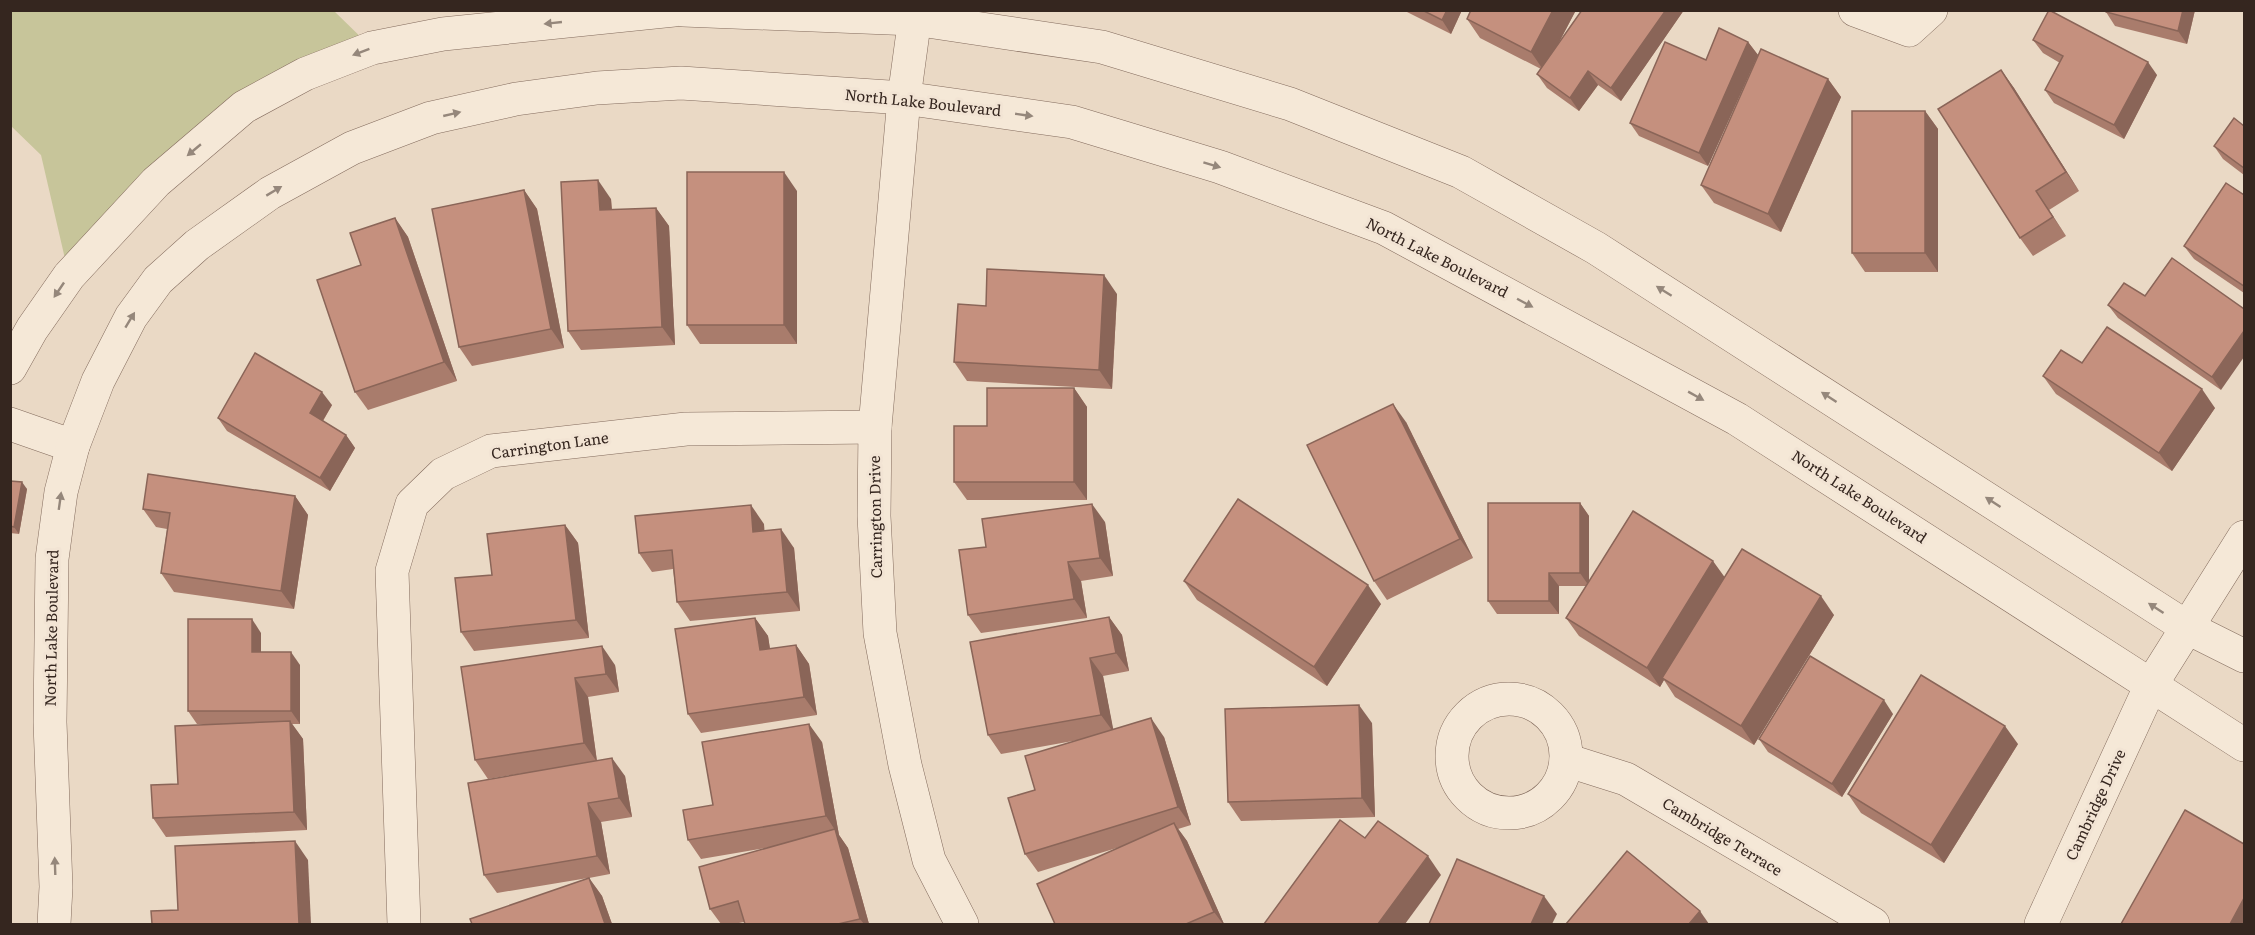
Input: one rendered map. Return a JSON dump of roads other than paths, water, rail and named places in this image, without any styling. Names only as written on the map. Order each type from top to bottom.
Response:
[{"type":"street","points":[[10,368],[32,329],[69,276],[156,182],[244,107],[305,74],[372,48],[442,34],[674,10]]},
{"type":"street","points":[[683,10],[915,15],[1102,47],[1290,104],[1461,172],[1605,254],[2188,628],[2244,656]]},
{"type":"street","points":[[1855,10],[1909,30],[1931,10]]},
{"type":"street","name":"Carrington Drive","points":[[915,15],[904,98],[875,427],[874,516],[880,633],[905,765],[929,860],[962,924]]},
{"type":"street","name":"North Lake Boulevard","points":[[54,924],[56,887],[50,722],[52,559],[62,492],[73,446],[98,381],[131,317],[158,280],[197,245],[270,193],[352,148],[431,118],[516,99],[597,88],[681,83],[904,98],[1072,122],[1220,167],[1384,228],[1737,418],[2244,745]]},
{"type":"street","points":[[10,424],[73,446]]},
{"type":"street","name":"Carrington Lane","points":[[404,924],[392,571],[412,504],[443,474],[491,451],[686,429],[875,427]]},
{"type":"street","name":"Cambridge Drive","points":[[2041,924],[2151,685],[2244,537]]},
{"type":"street","name":"Cambridge Terrace","points":[[1566,760],[1626,779],[1873,924]]}]
